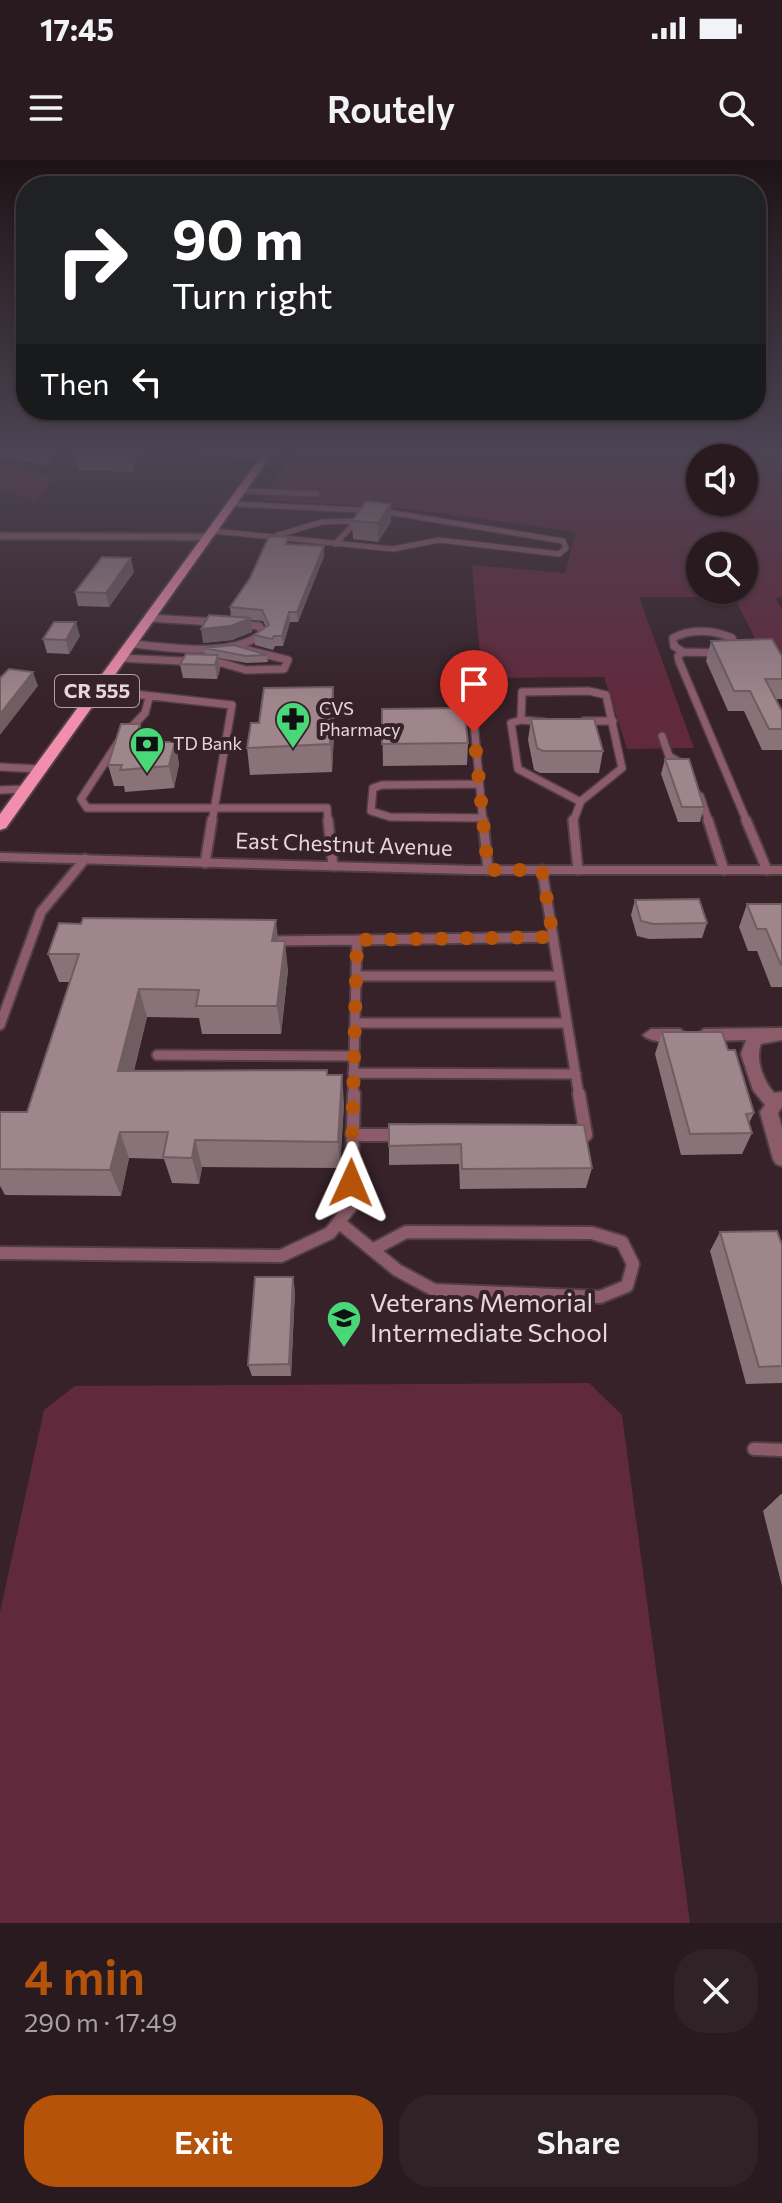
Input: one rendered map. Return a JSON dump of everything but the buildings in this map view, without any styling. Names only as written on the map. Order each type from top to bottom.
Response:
[{"type":"main road","name":"CR 555","points":[[0,825],[208,536]]},
{"type":"street","name":"East Chestnut Avenue","points":[[0,857],[488,870],[775,870]]},
{"type":"street","points":[[651,1035],[777,1034]]},
{"type":"street","points":[[777,1034],[754,1040],[749,1054],[761,1090],[777,1100],[769,1112],[782,1159]]},
{"type":"lane","points":[[258,536],[393,549],[439,540],[559,554],[566,548],[563,541],[531,536]]},
{"type":"lane","points":[[335,544],[342,536]]},
{"type":"lane","points":[[439,540],[442,536]]},
{"type":"lane","points":[[149,618],[259,626],[264,633],[258,639],[228,647]]},
{"type":"lane","points":[[683,652],[674,646],[673,635],[724,634],[732,638],[737,648],[730,653],[683,652],[678,656],[775,870]]},
{"type":"lane","points":[[120,658],[222,663],[246,670],[284,669],[288,660],[228,647],[131,644]]},
{"type":"lane","points":[[98,690],[149,698],[193,698],[232,705],[205,863]]},
{"type":"lane","points":[[521,720],[522,692],[589,691],[606,695],[622,768],[577,800],[571,811],[578,870]]},
{"type":"lane","points":[[149,698],[145,713],[121,738],[81,799],[87,808],[327,808],[333,866]]},
{"type":"lane","points":[[440,717],[471,718],[488,870]]},
{"type":"lane","points":[[551,722],[521,720],[511,723],[518,769],[577,800]]},
{"type":"lane","points":[[566,721],[613,721]]},
{"type":"lane","points":[[662,736],[669,756],[690,768],[693,774]]},
{"type":"lane","points":[[0,767],[41,769]]},
{"type":"lane","points":[[479,784],[382,785],[373,788],[371,811],[390,817],[483,818]]},
{"type":"lane","points":[[697,788],[724,870]]},
{"type":"lane","points":[[0,790],[26,789]]},
{"type":"lane","points":[[0,1025],[41,912],[85,859]]},
{"type":"lane","points":[[542,870],[586,1135],[570,1135]]},
{"type":"lane","points":[[250,941],[553,937]]},
{"type":"lane","points":[[0,1253],[281,1256],[316,1243],[342,1225],[351,1206],[357,940]]},
{"type":"lane","points":[[356,976],[559,976]]},
{"type":"lane","points":[[355,1023],[567,1023]]},
{"type":"lane","points":[[157,1055],[354,1056]]},
{"type":"lane","points":[[353,1073],[576,1074]]},
{"type":"lane","points":[[352,1135],[414,1135]]},
{"type":"lane","points":[[342,1225],[372,1250],[411,1282],[434,1290],[600,1297],[627,1286],[633,1264],[622,1242],[592,1233],[406,1232],[372,1250]]},
{"type":"lane","points":[[754,1449],[782,1450]]},
{"type":"shaded area","points":[[575,536],[686,536],[686,597],[639,597],[694,748],[627,749],[604,677],[482,678],[472,565],[565,573]]},
{"type":"shaded area","points":[[758,536],[782,536],[782,597],[775,598],[782,609],[782,690],[738,604],[758,604]]},
{"type":"shaded area","points":[[589,1383],[622,1415],[690,1923],[0,1923],[0,1612],[44,1410],[75,1386]]},
{"type":"place","name":"CVS Pharmacy","points":[[293,750]]},
{"type":"place","name":"TD Bank","points":[[147,775]]},
{"type":"place","name":"Veterans Memorial Intermediate School","points":[[344,1349]]},
{"type":"route","points":[[351,1183],[357,940],[553,937],[542,870],[488,870],[474,732]]}]
